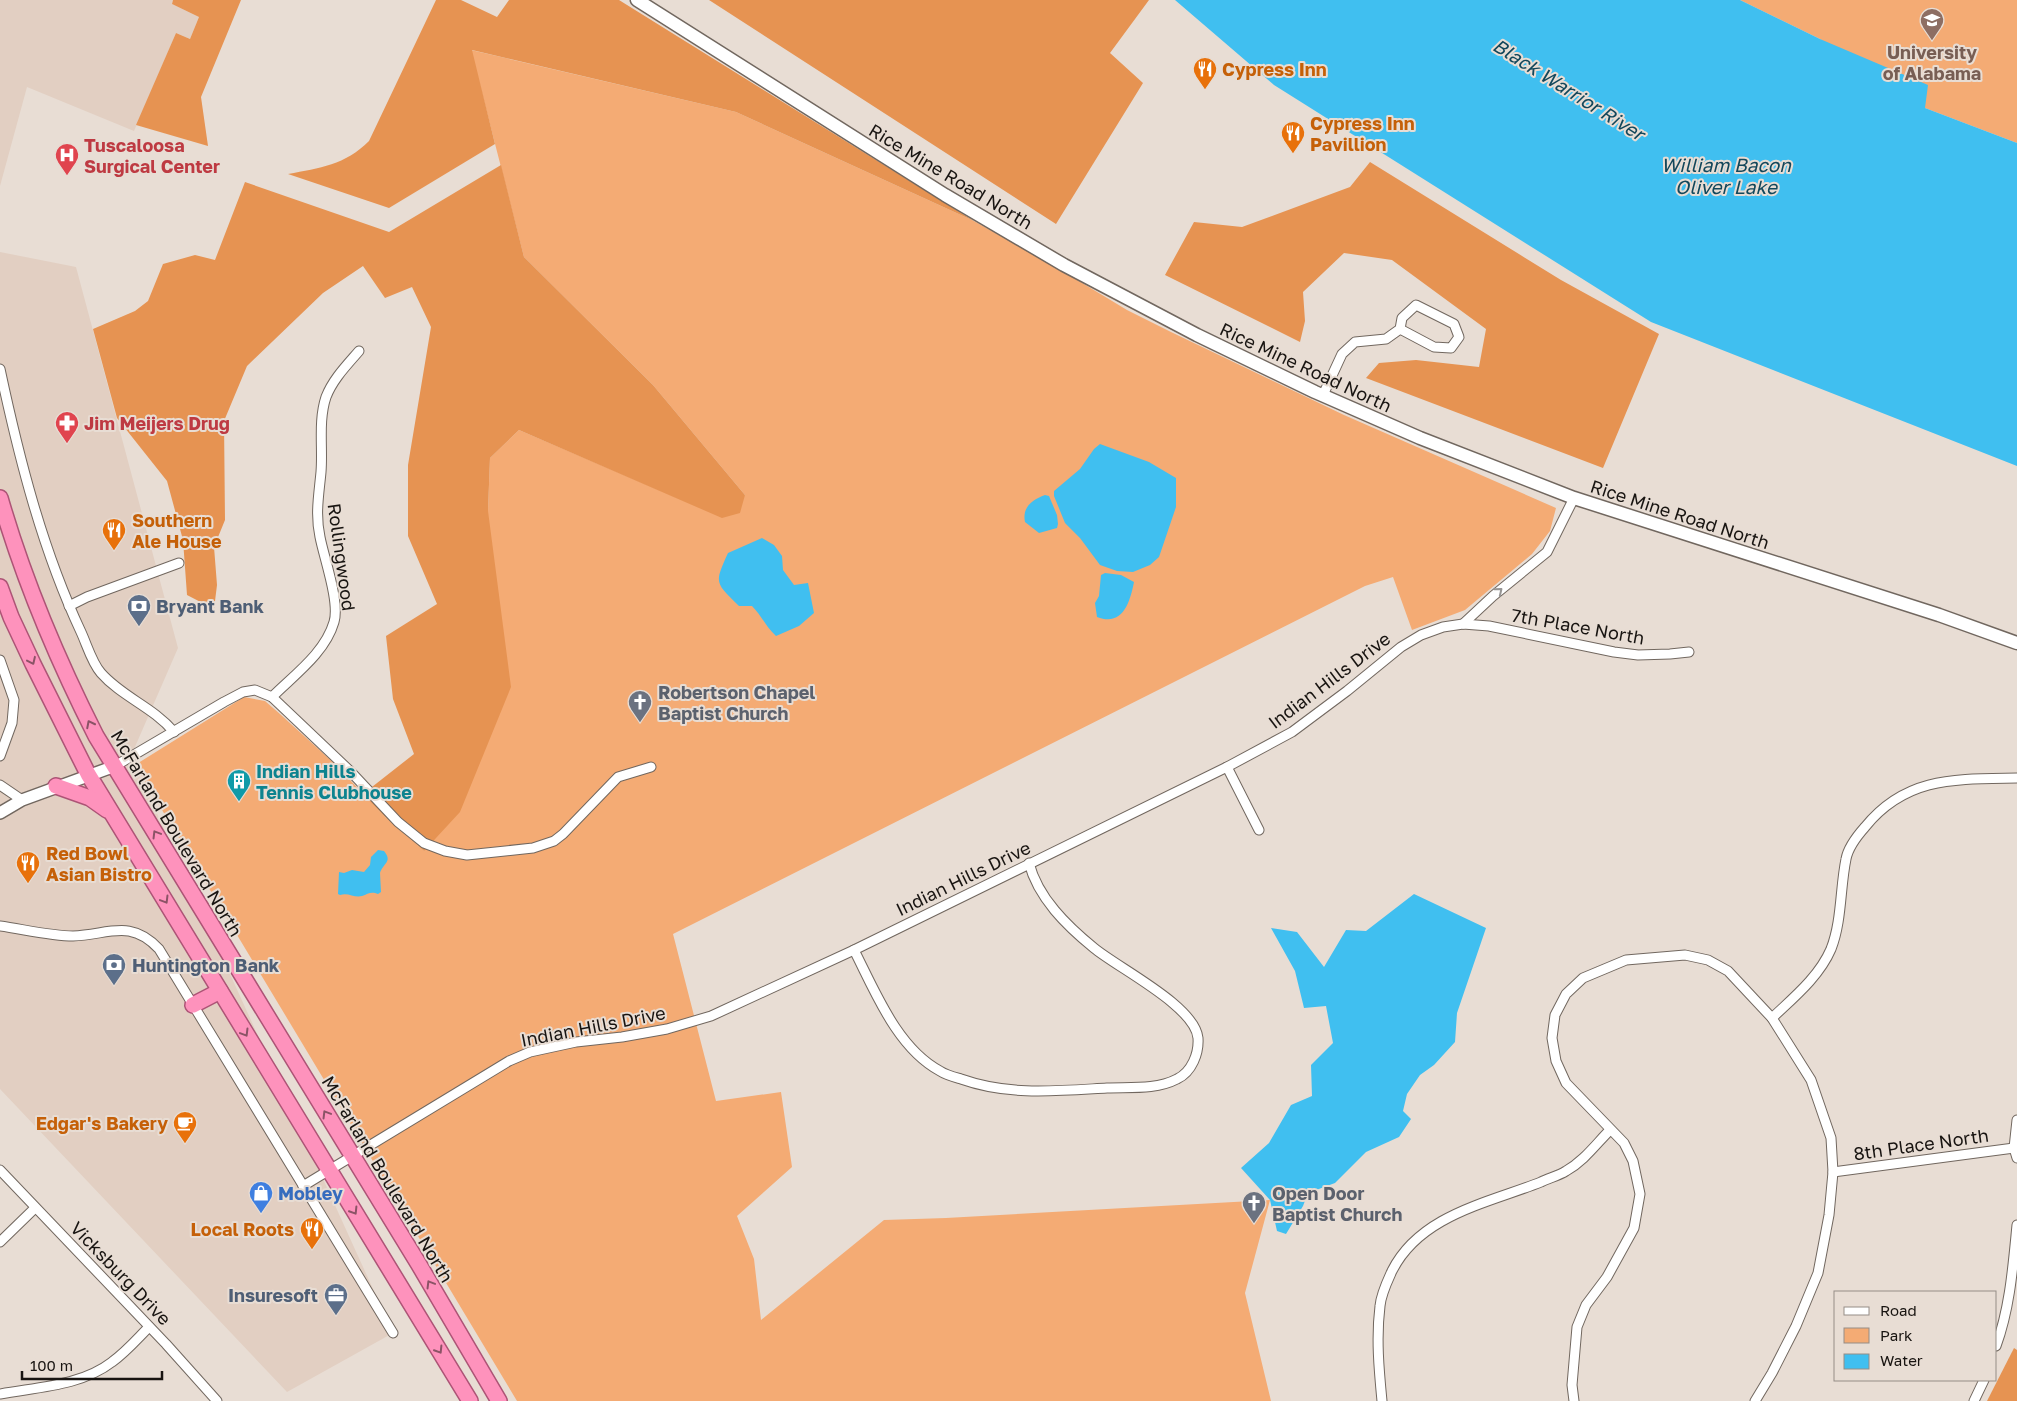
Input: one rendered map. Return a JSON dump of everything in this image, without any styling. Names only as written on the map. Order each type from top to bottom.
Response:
[{"type":"highway","name":"McFarland Boulevard North","points":[[0,498],[21,564],[51,642],[80,705],[114,766],[352,1155],[499,1401]]},
{"type":"highway","points":[[0,587],[11,617],[33,664],[88,774],[470,1401]]},
{"type":"highway","points":[[56,786],[90,798],[112,813]]},
{"type":"highway","points":[[193,1005],[220,991]]},
{"type":"main road","name":"Rice Mine Road North","points":[[637,0],[945,195],[1064,265],[1197,335],[1323,395],[1420,438],[1574,498],[1940,616],[2017,643]]},
{"type":"street","points":[[1323,395],[1342,354],[1355,342],[1386,339],[1400,329],[1402,318],[1416,305],[1454,324],[1459,337],[1450,348],[1434,347],[1400,329]]},
{"type":"street","name":"Rollingwood","points":[[272,697],[319,651],[335,620],[334,597],[318,531],[316,508],[321,474],[322,418],[324,406],[332,385],[359,350]]},
{"type":"street","points":[[0,369],[14,438],[43,535],[69,606],[99,672],[122,693],[142,703],[174,732]]},
{"type":"street","points":[[1463,624],[1493,596],[1547,552],[1574,498]]},
{"type":"street","points":[[69,606],[86,597],[179,563]]},
{"type":"street","name":"7th Place North","points":[[1463,624],[1488,626],[1614,652],[1638,655],[1689,652]]},
{"type":"street","name":"Indian Hills Drive","points":[[303,1186],[488,1072],[530,1052],[576,1042],[622,1037],[667,1029],[711,1016],[854,950],[1227,767],[1292,732],[1348,691],[1401,647],[1435,629],[1463,624]]},
{"type":"street","points":[[0,660],[14,700],[12,723],[0,756]]},
{"type":"street","points":[[0,813],[22,800],[88,774],[114,766],[243,692],[255,690],[272,697],[351,772],[398,822],[424,843],[445,852],[456,854],[500,853],[544,846],[563,834],[618,777],[651,767]]},
{"type":"street","points":[[1227,767],[1259,830]]},
{"type":"street","points":[[1772,1018],[1819,969],[1831,949],[1846,857],[1857,836],[1872,817],[1890,802],[1910,790],[1932,783],[1954,779],[2017,778]]},
{"type":"street","points":[[0,785],[22,800]]},
{"type":"street","points":[[854,950],[898,1033],[921,1059],[940,1072],[984,1087],[1030,1092],[1156,1086],[1179,1079],[1195,1062],[1198,1038],[1195,1026],[1180,1009],[1095,949],[1061,919],[1032,873],[1029,863]]},
{"type":"street","points":[[0,926],[72,936],[122,929],[137,933],[151,940],[159,949],[393,1333]]},
{"type":"street","points":[[1574,1401],[1572,1384],[1577,1327],[1586,1305],[1607,1277],[1634,1228],[1640,1194],[1633,1161],[1624,1143],[1566,1083],[1556,1062],[1552,1038],[1556,1015],[1566,994],[1583,978],[1626,960],[1685,955],[1708,960],[1728,971],[1772,1018],[1812,1080],[1831,1138],[1833,1172],[1829,1215],[1818,1273],[1796,1326],[1757,1400]]},
{"type":"street","points":[[2017,1120],[2014,1148],[2017,1158]]},
{"type":"street","points":[[1382,1401],[1378,1351],[1380,1305],[1386,1283],[1396,1263],[1409,1245],[1426,1230],[1456,1214],[1566,1171],[1585,1157],[1610,1130]]},
{"type":"street","name":"8th Place North","points":[[1833,1172],[2014,1148]]},
{"type":"street","name":"Vicksburg Drive","points":[[0,1170],[166,1344],[217,1401]]},
{"type":"street","points":[[0,1242],[35,1208]]},
{"type":"street","points":[[1997,1343],[2012,1277],[2017,1225]]},
{"type":"street","points":[[0,1394],[82,1378],[111,1363],[149,1327]]},
{"type":"street","points":[[1974,1401],[1984,1381]]},
{"type":"shaded area","points":[[0,0],[173,0],[172,4],[199,17],[190,39],[176,33],[134,131],[27,87],[0,186]]},
{"type":"shaded area","points":[[173,0],[241,0],[201,97],[208,146],[136,125],[176,33],[190,39],[199,17],[172,4]]},
{"type":"shaded area","points":[[436,0],[461,0],[497,17],[509,0],[619,0],[974,221],[736,112],[472,50],[495,144],[389,208],[288,174],[332,164],[351,155],[369,141]]},
{"type":"shaded area","points":[[709,0],[1149,0],[1110,53],[1143,83],[1056,224]]},
{"type":"shaded area","points":[[1370,162],[1561,280],[1659,334],[1603,468],[1366,378],[1379,363],[1416,360],[1479,367],[1486,329],[1392,260],[1344,253],[1303,292],[1305,321],[1300,342],[1165,275],[1194,222],[1242,227],[1350,187]]},
{"type":"shaded area","points":[[501,165],[524,257],[653,385],[745,495],[740,513],[722,518],[519,430],[490,458],[488,511],[511,687],[460,812],[424,851],[383,815],[363,794],[414,754],[393,699],[386,636],[437,604],[408,536],[408,465],[431,327],[412,287],[385,298],[363,266],[323,293],[247,366],[224,421],[225,520],[214,547],[217,585],[214,609],[187,595],[183,540],[167,481],[117,418],[93,329],[135,311],[148,301],[163,264],[195,255],[215,260],[245,182],[389,232]]},
{"type":"shaded area","points":[[0,252],[76,267],[178,648],[131,756],[393,1333],[287,1392],[0,1089]]},
{"type":"shaded area","points":[[2014,1348],[2017,1350],[2017,1401],[1987,1401]]},
{"type":"green space","name":"University of Alabama","points":[[1740,0],[2017,0],[2017,143],[1925,108],[1820,39]]},
{"type":"green space","points":[[471,50],[736,112],[974,221],[1127,310],[1171,332],[1344,415],[1556,508],[1550,531],[1532,554],[1465,610],[1412,630],[1393,577],[1365,586],[673,934],[716,1101],[781,1092],[792,1167],[737,1216],[754,1259],[761,1320],[884,1220],[1270,1200],[1245,1293],[1271,1401],[517,1401],[135,765],[244,697],[265,701],[336,765],[383,815],[424,851],[488,511],[490,458],[519,430],[722,517],[745,495],[653,385],[524,257]]},
{"type":"water","name":"William Bacon Oliver Lake","points":[[1175,0],[1740,0],[1820,39],[1928,85],[1925,108],[2017,143],[2017,466],[1651,322],[1274,85]]},
{"type":"water","points":[[1100,444],[1149,462],[1176,478],[1176,507],[1159,557],[1150,565],[1133,572],[1117,571],[1100,565],[1080,538],[1065,523],[1054,496],[1054,491],[1080,469],[1094,449]]},
{"type":"water","points":[[1045,495],[1049,496],[1057,515],[1058,524],[1057,528],[1039,533],[1025,522],[1024,517],[1029,505]]},
{"type":"water","points":[[762,538],[774,545],[782,556],[783,570],[794,585],[808,583],[814,613],[799,626],[776,636],[752,606],[739,606],[725,592],[719,582],[720,571],[728,553]]},
{"type":"water","points":[[1105,573],[1121,575],[1134,582],[1124,611],[1113,619],[1097,617],[1095,603],[1099,596],[1101,575]]},
{"type":"water","points":[[378,850],[384,851],[388,858],[380,873],[381,892],[362,896],[338,894],[339,872],[344,873],[352,870],[364,872],[370,865],[371,857]]},
{"type":"water","points":[[1414,894],[1486,928],[1457,1013],[1455,1042],[1434,1065],[1420,1075],[1407,1094],[1403,1111],[1411,1119],[1399,1137],[1366,1152],[1335,1183],[1308,1193],[1303,1206],[1286,1234],[1277,1231],[1270,1200],[1241,1168],[1269,1143],[1291,1105],[1312,1096],[1311,1065],[1333,1043],[1326,1006],[1304,1008],[1295,971],[1271,928],[1297,932],[1324,967],[1346,930],[1366,931]]},
{"type":"place","name":"University of Alabama","points":[[1932,41]]},
{"type":"place","name":"Cypress Inn","points":[[1205,90]]},
{"type":"place","name":"Cypress Inn Pavillion","points":[[1293,154]]},
{"type":"place","name":"Tuscaloosa Surgical Center","points":[[67,176]]},
{"type":"place","name":"Jim Meijers Drug","points":[[67,444]]},
{"type":"place","name":"Southern Ale House","points":[[114,551]]},
{"type":"place","name":"Bryant Bank","points":[[139,627]]},
{"type":"place","name":"Robertson Chapel Baptist Church","points":[[640,723]]},
{"type":"place","name":"Indian Hills Tennis Clubhouse","points":[[239,802]]},
{"type":"place","name":"Red Bowl Asian Bistro","points":[[28,884]]},
{"type":"place","name":"Huntington Bank","points":[[114,986]]},
{"type":"place","name":"Edgar's Bakery","points":[[185,1144]]},
{"type":"place","name":"Mobley","points":[[261,1214]]},
{"type":"place","name":"Open Door Baptist Church","points":[[1254,1224]]},
{"type":"place","name":"Local Roots","points":[[312,1250]]},
{"type":"place","name":"Insuresoft","points":[[336,1316]]},
{"type":"water label","name":"Black Warrior River","points":[[1569,89]]}]
